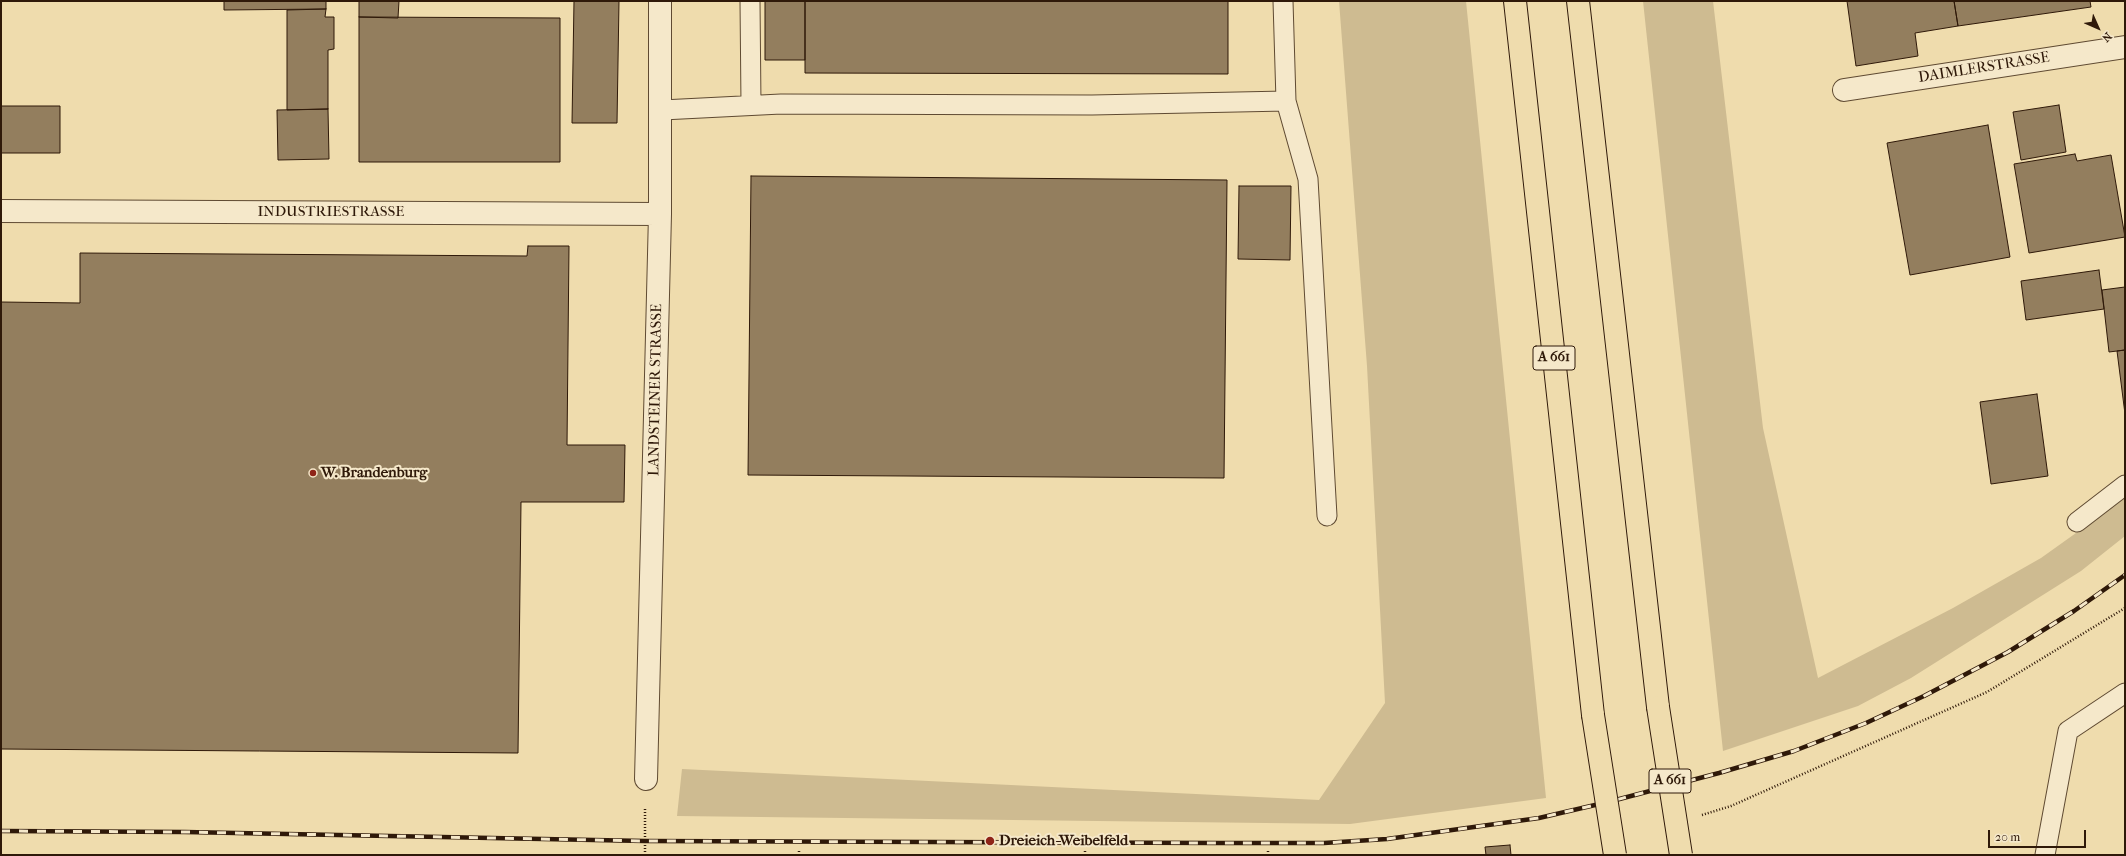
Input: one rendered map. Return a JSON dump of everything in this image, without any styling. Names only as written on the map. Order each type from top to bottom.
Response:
[{"type":"highway","name":"A 661","points":[[1515,1],[1593,715],[1615,855]]},
{"type":"highway","name":"A 661","points":[[1578,1],[1658,707],[1681,855]]},
{"type":"street","name":"LANDSTEINER STRASSE","points":[[646,779],[662,110],[660,1]]},
{"type":"street","name":"DAIMLERSTRASSE","points":[[1844,90],[2125,47]]},
{"type":"street","name":"INDUSTRIESTRASSE","points":[[1,210],[660,214]]},
{"type":"lane","points":[[750,1],[751,105]]},
{"type":"lane","points":[[1283,1],[1286,101],[1308,179],[1327,516]]},
{"type":"lane","points":[[662,110],[781,104],[1092,105],[1286,101]]},
{"type":"lane","points":[[2077,522],[2125,485]]},
{"type":"lane","points":[[2045,855],[2068,730],[2125,693]]},
{"type":"path","points":[[1731,806],[1987,692],[2125,608]]},
{"type":"path","points":[[645,855],[646,779]]},
{"type":"path","points":[[1085,855],[1086,851]]},
{"type":"shaded area","points":[[1339,1],[1466,1],[1546,798],[1350,824],[677,816],[682,769],[1319,800],[1385,703],[1367,366]]},
{"type":"shaded area","points":[[1643,1],[1713,1],[1763,428],[1818,678],[1953,608],[2041,558],[2125,498],[2125,536],[2081,571],[1911,678],[1858,706],[1723,751]]},
{"type":"building","points":[[224,1],[326,1],[326,9],[224,10]]},
{"type":"building","points":[[359,1],[399,1],[398,18],[359,17]]},
{"type":"building","points":[[574,1],[619,1],[617,123],[572,123]]},
{"type":"building","points":[[765,1],[805,1],[805,60],[765,60]]},
{"type":"building","points":[[805,1],[1228,1],[1228,74],[805,73]]},
{"type":"building","points":[[1847,1],[1954,1],[1958,26],[1915,33],[1918,56],[1856,66]]},
{"type":"building","points":[[1954,1],[2090,1],[2091,7],[1958,26]]},
{"type":"building","points":[[326,9],[325,17],[334,17],[334,49],[328,50],[328,109],[287,110],[287,10]]},
{"type":"building","points":[[359,17],[560,18],[560,162],[359,162]]},
{"type":"building","points":[[2059,105],[2066,152],[2021,160],[2013,112]]},
{"type":"building","points":[[1,106],[60,106],[60,153],[1,153]]},
{"type":"building","points":[[328,109],[329,159],[278,160],[277,110]]},
{"type":"building","points":[[1988,125],[2010,257],[1910,275],[1887,143]]},
{"type":"building","points":[[2075,154],[2077,161],[2111,155],[2125,237],[2029,253],[2014,164]]},
{"type":"building","points":[[751,176],[1227,180],[1224,478],[748,475]]},
{"type":"building","points":[[1239,186],[1291,186],[1290,260],[1238,259]]},
{"type":"building","name":"W. Brandenburg","points":[[528,246],[569,246],[567,445],[625,445],[624,502],[521,502],[518,753],[1,749],[1,302],[80,303],[80,253],[527,256]]},
{"type":"building","points":[[2099,270],[2104,309],[2026,320],[2021,281]]},
{"type":"building","points":[[2125,287],[2125,350],[2109,352],[2102,290]]},
{"type":"building","points":[[2125,350],[2125,414],[2117,351]]},
{"type":"building","points":[[2037,394],[2048,476],[1991,484],[1980,402]]},
{"type":"building","points":[[1510,845],[1511,855],[1486,855],[1485,847]]},
{"type":"railway","points":[[1,831],[185,832],[645,841],[1324,843],[1387,839],[1539,818],[1608,802],[1719,773],[1794,751],[1866,723],[1924,696],[2008,652],[2074,611],[2125,575]]},
{"type":"place","name":"W. Brandenburg","points":[[313,473]]},
{"type":"place","name":"Dreieich-Weibelfeld","points":[[990,841]]}]
